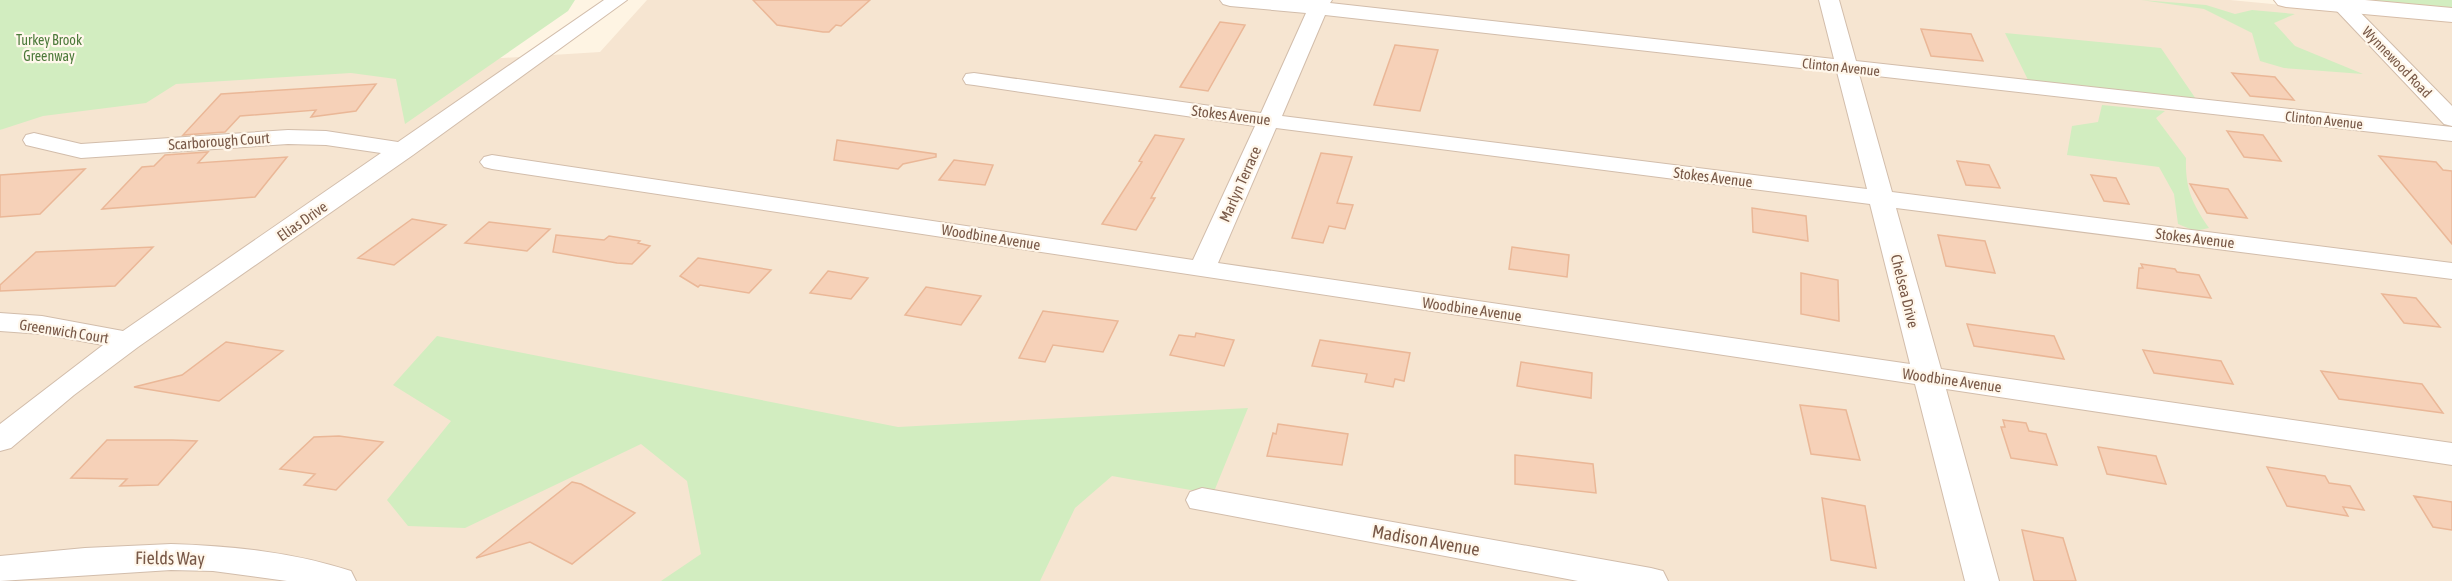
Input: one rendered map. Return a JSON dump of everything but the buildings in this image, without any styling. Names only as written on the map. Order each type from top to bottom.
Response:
[{"type":"main road","points":[[2286,0],[2452,15]]},
{"type":"street","name":"Clinton Avenue","points":[[1230,0],[1320,4],[1848,67],[2452,134]]},
{"type":"street","name":"Chelsea Drive","points":[[1829,0],[1982,581]]},
{"type":"street","name":"Elias Drive","points":[[0,440],[64,388],[128,341],[405,150],[611,2]]},
{"type":"street","name":"Marlyn Terrace","points":[[1202,269],[1320,4]]},
{"type":"street","name":"Wynnewood Road","points":[[2342,5],[2452,119]]},
{"type":"street","name":"Stokes Avenue","points":[[974,79],[1138,104],[2452,271]]},
{"type":"street","name":"Scarborough Court","points":[[34,140],[81,150],[307,137],[405,150]]},
{"type":"street","name":"Woodbine Avenue","points":[[492,162],[2452,454]]},
{"type":"street","name":"Greenwich Court","points":[[0,322],[42,326],[128,341]]},
{"type":"street","name":"Madison Avenue","points":[[1202,500],[1651,581]]},
{"type":"street","name":"Fields Way","points":[[0,569],[121,557],[201,557],[265,564],[339,581]]},
{"type":"shaded area","points":[[647,0],[2230,0],[2452,21],[2452,581],[0,581],[0,130],[85,84],[600,52]]},
{"type":"green space","name":"Turkey Brook Greenway","points":[[0,0],[575,0],[568,11],[405,124],[396,79],[351,73],[176,84],[146,103],[43,116],[0,130]]},
{"type":"green space","points":[[2141,0],[2206,5],[2235,14],[2252,10],[2295,14],[2274,23],[2295,46],[2363,74],[2284,68],[2260,61],[2252,33],[2204,9]]},
{"type":"green space","points":[[2345,0],[2452,0],[2452,10]]},
{"type":"green space","points":[[2005,33],[2161,48],[2198,102],[2030,84]]},
{"type":"green space","points":[[2102,105],[2165,111],[2156,118],[2186,158],[2188,187],[2198,211],[2209,228],[2195,231],[2178,224],[2174,194],[2159,167],[2067,155],[2072,126],[2098,122]]},
{"type":"green space","points":[[437,336],[898,427],[1248,408],[1213,494],[1112,476],[1075,508],[1040,581],[661,581],[701,554],[687,481],[641,444],[465,528],[408,526],[387,500],[451,421],[393,385]]}]
